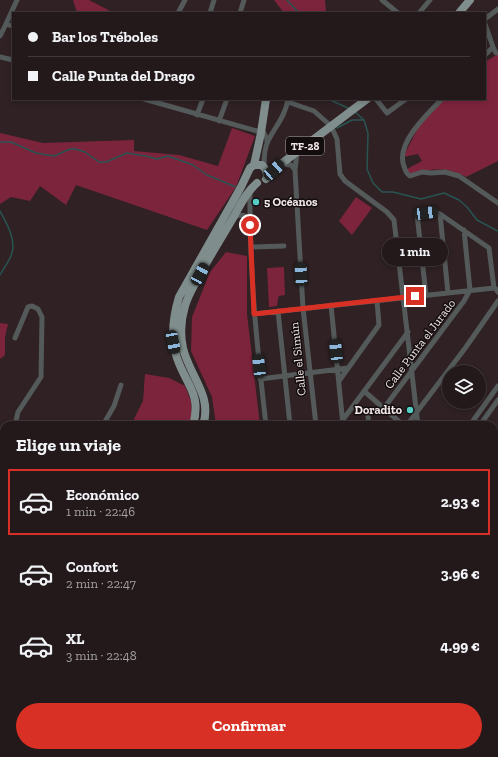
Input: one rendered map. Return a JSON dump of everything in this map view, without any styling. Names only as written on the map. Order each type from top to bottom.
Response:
[{"type":"main road","points":[[460,12],[471,0]]},
{"type":"main road","points":[[465,12],[471,0]]},
{"type":"main road","points":[[194,421],[196,406],[194,394],[176,357],[173,342],[175,311],[185,284],[250,168],[254,164],[261,133],[266,100]]},
{"type":"main road","name":"TF-28","points":[[204,421],[206,406],[203,394],[188,363],[183,348],[181,335],[182,319],[188,296],[250,190],[257,183],[264,180],[281,164],[366,100]]},
{"type":"main road","points":[[254,164],[264,166],[267,176]]},
{"type":"main road","points":[[248,174],[250,179],[257,183]]},
{"type":"street","points":[[13,12],[17,0]]},
{"type":"street","points":[[179,11],[184,0]]},
{"type":"street","points":[[210,12],[214,0]]},
{"type":"street","points":[[240,12],[244,0]]},
{"type":"street","points":[[420,12],[430,0]]},
{"type":"street","points":[[386,1],[397,12]]},
{"type":"street","points":[[486,18],[498,9]]},
{"type":"street","points":[[0,36],[9,25],[12,16]]},
{"type":"street","points":[[486,27],[496,53]]},
{"type":"street","points":[[486,54],[494,47]]},
{"type":"street","points":[[0,57],[12,60]]},
{"type":"street","points":[[150,100],[261,133],[266,135],[267,143]]},
{"type":"street","points":[[197,115],[203,100]]},
{"type":"street","points":[[219,121],[227,100]]},
{"type":"street","points":[[264,166],[264,155],[267,143],[284,113],[288,100],[314,111],[331,126],[338,139],[340,174],[345,181],[388,212],[394,220],[418,421]]},
{"type":"street","points":[[377,100],[387,113],[405,100]]},
{"type":"street","points":[[441,100],[418,124],[402,152],[402,161],[408,175],[410,176],[422,172],[453,173],[498,203]]},
{"type":"street","name":"Calle el Simún","points":[[297,152],[295,170],[303,308],[316,421]]},
{"type":"street","points":[[281,164],[291,165],[295,170]]},
{"type":"street","points":[[250,190],[254,314],[265,421]]},
{"type":"street","points":[[254,314],[448,293],[470,290],[496,290],[489,248],[435,212],[417,214],[426,295]]},
{"type":"street","points":[[440,214],[448,293]]},
{"type":"street","points":[[233,217],[240,215],[245,216],[250,225]]},
{"type":"street","points":[[464,230],[470,290]]},
{"type":"street","points":[[251,247],[284,246]]},
{"type":"street","name":"Calle Punta el Jurado","points":[[384,408],[464,301],[470,290]]},
{"type":"street","points":[[339,381],[379,325],[377,300]]},
{"type":"street","points":[[410,421],[495,309],[498,301]]},
{"type":"street","points":[[331,305],[343,421]]},
{"type":"street","points":[[15,338],[28,306],[38,309],[42,317],[41,377],[18,412],[16,421]]},
{"type":"street","points":[[278,311],[290,421]]},
{"type":"street","points":[[344,421],[408,332]]},
{"type":"street","points":[[260,379],[348,368]]},
{"type":"street","points":[[105,421],[114,406],[121,385]]},
{"type":"street","points":[[473,421],[498,386]]},
{"type":"street","points":[[364,391],[399,421]]},
{"type":"street","points":[[483,421],[498,400]]},
{"type":"street","points":[[368,416],[369,421]]},
{"type":"shaded area","points":[[73,0],[89,0],[112,12],[77,12]]},
{"type":"shaded area","points":[[274,0],[325,0],[326,11],[283,12]]},
{"type":"shaded area","points":[[498,54],[498,161],[466,177],[445,170],[425,171],[410,174],[407,169],[422,161],[418,154],[403,157],[420,124],[444,100],[486,100],[486,61]]},
{"type":"shaded area","points":[[232,128],[255,136],[236,187],[207,230],[76,185],[66,205],[40,186],[30,201],[11,197],[0,204],[0,133],[43,143],[134,140],[134,151],[179,155],[218,166]]},
{"type":"shaded area","points":[[356,197],[372,208],[352,235],[339,221]]},
{"type":"shaded area","points":[[226,252],[247,256],[247,314],[260,421],[215,421],[212,397],[191,351],[192,317],[210,272]]},
{"type":"shaded area","points":[[284,267],[285,295],[279,296],[277,306],[269,307],[267,268]]},
{"type":"shaded area","points":[[0,323],[8,324],[5,337],[5,355],[0,359]]},
{"type":"shaded area","points":[[145,374],[169,378],[185,386],[191,401],[192,416],[189,421],[133,421],[143,401]]},
{"type":"waterway","points":[[287,0],[298,12]]},
{"type":"waterway","points":[[330,100],[348,108]]},
{"type":"waterway","points":[[355,112],[364,120],[368,133],[367,169],[373,183],[382,192],[393,192],[421,199],[444,193],[459,200],[467,207],[477,220],[498,231]]},
{"type":"waterway","points":[[337,128],[352,120],[364,120]]},
{"type":"waterway","points":[[0,142],[11,142],[36,153],[54,156],[70,149],[75,149],[85,152],[99,162],[106,162],[127,153],[157,159],[168,156],[193,165],[207,175],[236,187]]},
{"type":"waterway","points":[[0,211],[10,231],[13,242],[12,253],[0,275]]},
{"type":"place","name":"5 Océanos","points":[[256,202]]},
{"type":"place","name":"Doradito","points":[[410,410]]},
{"type":"route","points":[[250,225],[254,314],[415,296]]}]
